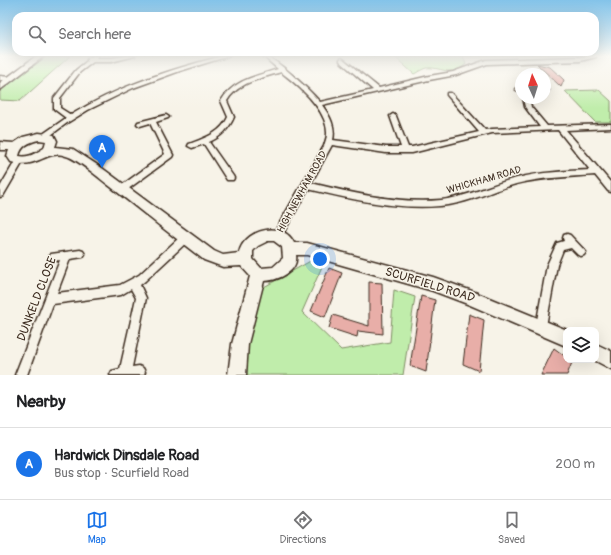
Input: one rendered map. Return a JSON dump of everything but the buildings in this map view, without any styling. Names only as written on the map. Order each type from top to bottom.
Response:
[{"type":"street","points":[[0,87],[17,74]]},
{"type":"street","points":[[70,118],[57,109],[57,98],[76,74]]},
{"type":"street","points":[[0,146],[16,147],[33,137],[45,136],[70,118],[98,102],[145,82],[171,74]]},
{"type":"street","points":[[192,146],[223,131],[231,117],[224,101],[226,95],[233,88],[272,74]]},
{"type":"street","name":"HIGH NEWHAM ROAD","points":[[277,236],[330,142],[331,131],[329,118],[320,104],[286,74]]},
{"type":"street","points":[[358,74],[377,90]]},
{"type":"street","points":[[320,104],[456,74]]},
{"type":"street","points":[[0,78],[10,79]]},
{"type":"street","points":[[449,94],[483,132]]},
{"type":"street","points":[[527,104],[528,107],[545,128]]},
{"type":"street","points":[[393,116],[405,150]]},
{"type":"street","points":[[140,124],[166,117]]},
{"type":"street","points":[[121,190],[169,155],[152,121]]},
{"type":"street","points":[[330,142],[386,150],[405,150],[421,149],[483,132],[611,126]]},
{"type":"street","points":[[560,128],[611,189]]},
{"type":"street","points":[[45,136],[52,141],[49,150]]},
{"type":"street","points":[[205,141],[230,178]]},
{"type":"street","points":[[16,147],[13,156],[20,160],[36,158],[49,150],[68,152],[98,171],[184,239],[209,256],[222,261],[244,259]]},
{"type":"street","points":[[0,194],[20,160]]},
{"type":"street","name":"WHICKHAM ROAD","points":[[305,185],[371,200],[419,205],[461,200],[498,187],[538,177],[597,172]]},
{"type":"street","points":[[268,235],[277,236],[288,244],[290,259],[281,271],[273,274],[258,274],[247,265],[244,259],[247,249],[252,242],[268,235]]},
{"type":"street","points":[[51,299],[121,290],[134,284],[184,239]]},
{"type":"street","points":[[541,326],[552,265],[560,246],[570,241],[582,252]]},
{"type":"street","name":"SCURFIELD ROAD","points":[[289,249],[307,249],[433,284],[472,298],[563,337]]},
{"type":"street","name":"DUNKELD CLOSE","points":[[54,257],[80,254]]},
{"type":"street","name":"DUNKELD CLOSE","points":[[21,375],[67,255]]},
{"type":"street","points":[[237,375],[240,344],[258,274]]},
{"type":"street","points":[[134,284],[141,298],[121,374],[139,372]]},
{"type":"street","points":[[599,354],[611,360]]},
{"type":"green space","points":[[24,74],[51,74],[20,101],[0,100],[0,91]]},
{"type":"green space","points":[[599,90],[611,101],[611,122],[595,122],[565,91]]},
{"type":"green space","points":[[314,259],[324,262],[302,312],[341,350],[390,342],[394,290],[415,297],[403,375],[243,375],[255,292]]},
{"type":"place","name":"Hardwick Dinsdale Road","points":[[102,168]]}]
